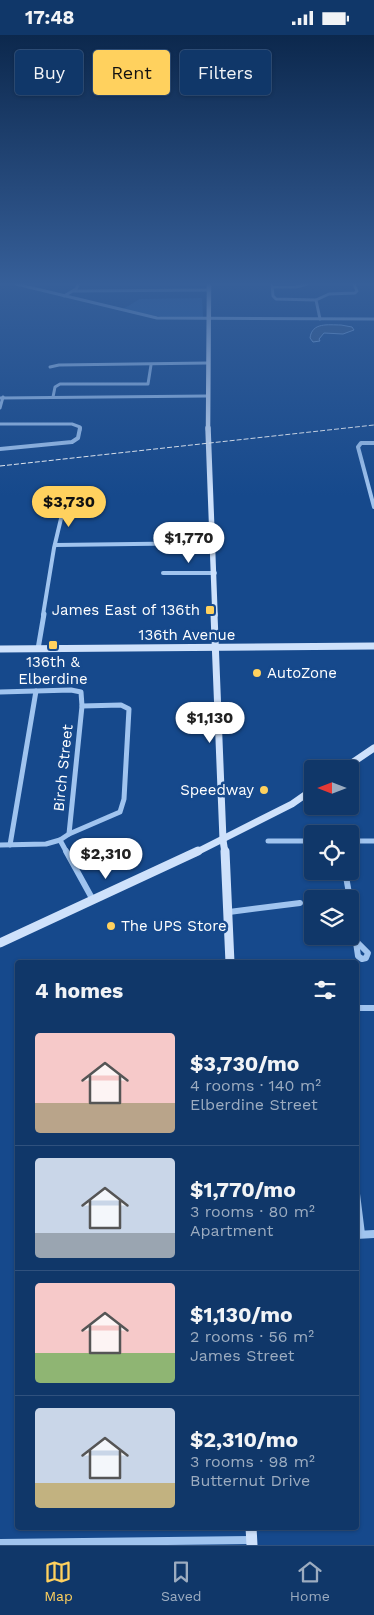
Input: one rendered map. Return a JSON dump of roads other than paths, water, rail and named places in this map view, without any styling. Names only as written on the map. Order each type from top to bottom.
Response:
[{"type":"street","points":[[207,354],[207,397],[230,960]]},
{"type":"street","points":[[50,367],[59,365],[207,363]]},
{"type":"street","points":[[53,397],[56,387],[60,384],[148,384],[151,365]]},
{"type":"street","points":[[0,408],[2,397],[207,397]]},
{"type":"street","points":[[0,424],[79,425],[78,439],[72,442],[0,449]]},
{"type":"street","points":[[374,443],[358,444],[374,507]]},
{"type":"street","points":[[38,649],[55,545],[64,506]]},
{"type":"street","points":[[55,545],[213,543]]},
{"type":"street","points":[[163,573],[215,573]]},
{"type":"street","name":"136th Avenue","points":[[0,649],[374,646]]},
{"type":"street","points":[[10,845],[36,691]]},
{"type":"street","points":[[0,692],[77,691],[83,697],[82,706],[125,706],[129,709],[124,799],[120,812],[69,833],[60,840],[33,846],[0,845]]},
{"type":"street","name":"Birch Street","points":[[69,833],[82,706]]},
{"type":"street","points":[[356,760],[374,748]]},
{"type":"street","points":[[0,943],[224,840],[292,804],[304,796]]},
{"type":"street","points":[[60,840],[93,900]]},
{"type":"street","points":[[268,841],[304,841]]},
{"type":"street","points":[[359,841],[374,841]]},
{"type":"street","points":[[228,912],[300,903]]},
{"type":"street","points":[[359,1008],[374,1008]]},
{"type":"street","points":[[359,1235],[374,1234]]},
{"type":"street","points":[[0,1543],[197,1543],[252,1538]]},
{"type":"railway","points":[[0,466],[374,425]]},
{"type":"place","name":"James East of 136th","points":[[210,610]]},
{"type":"place","name":"136th & Elberdine","points":[[53,645]]},
{"type":"place","name":"AutoZone","points":[[257,673]]},
{"type":"place","name":"Speedway","points":[[264,790]]},
{"type":"place","name":"The UPS Store","points":[[111,926]]}]
